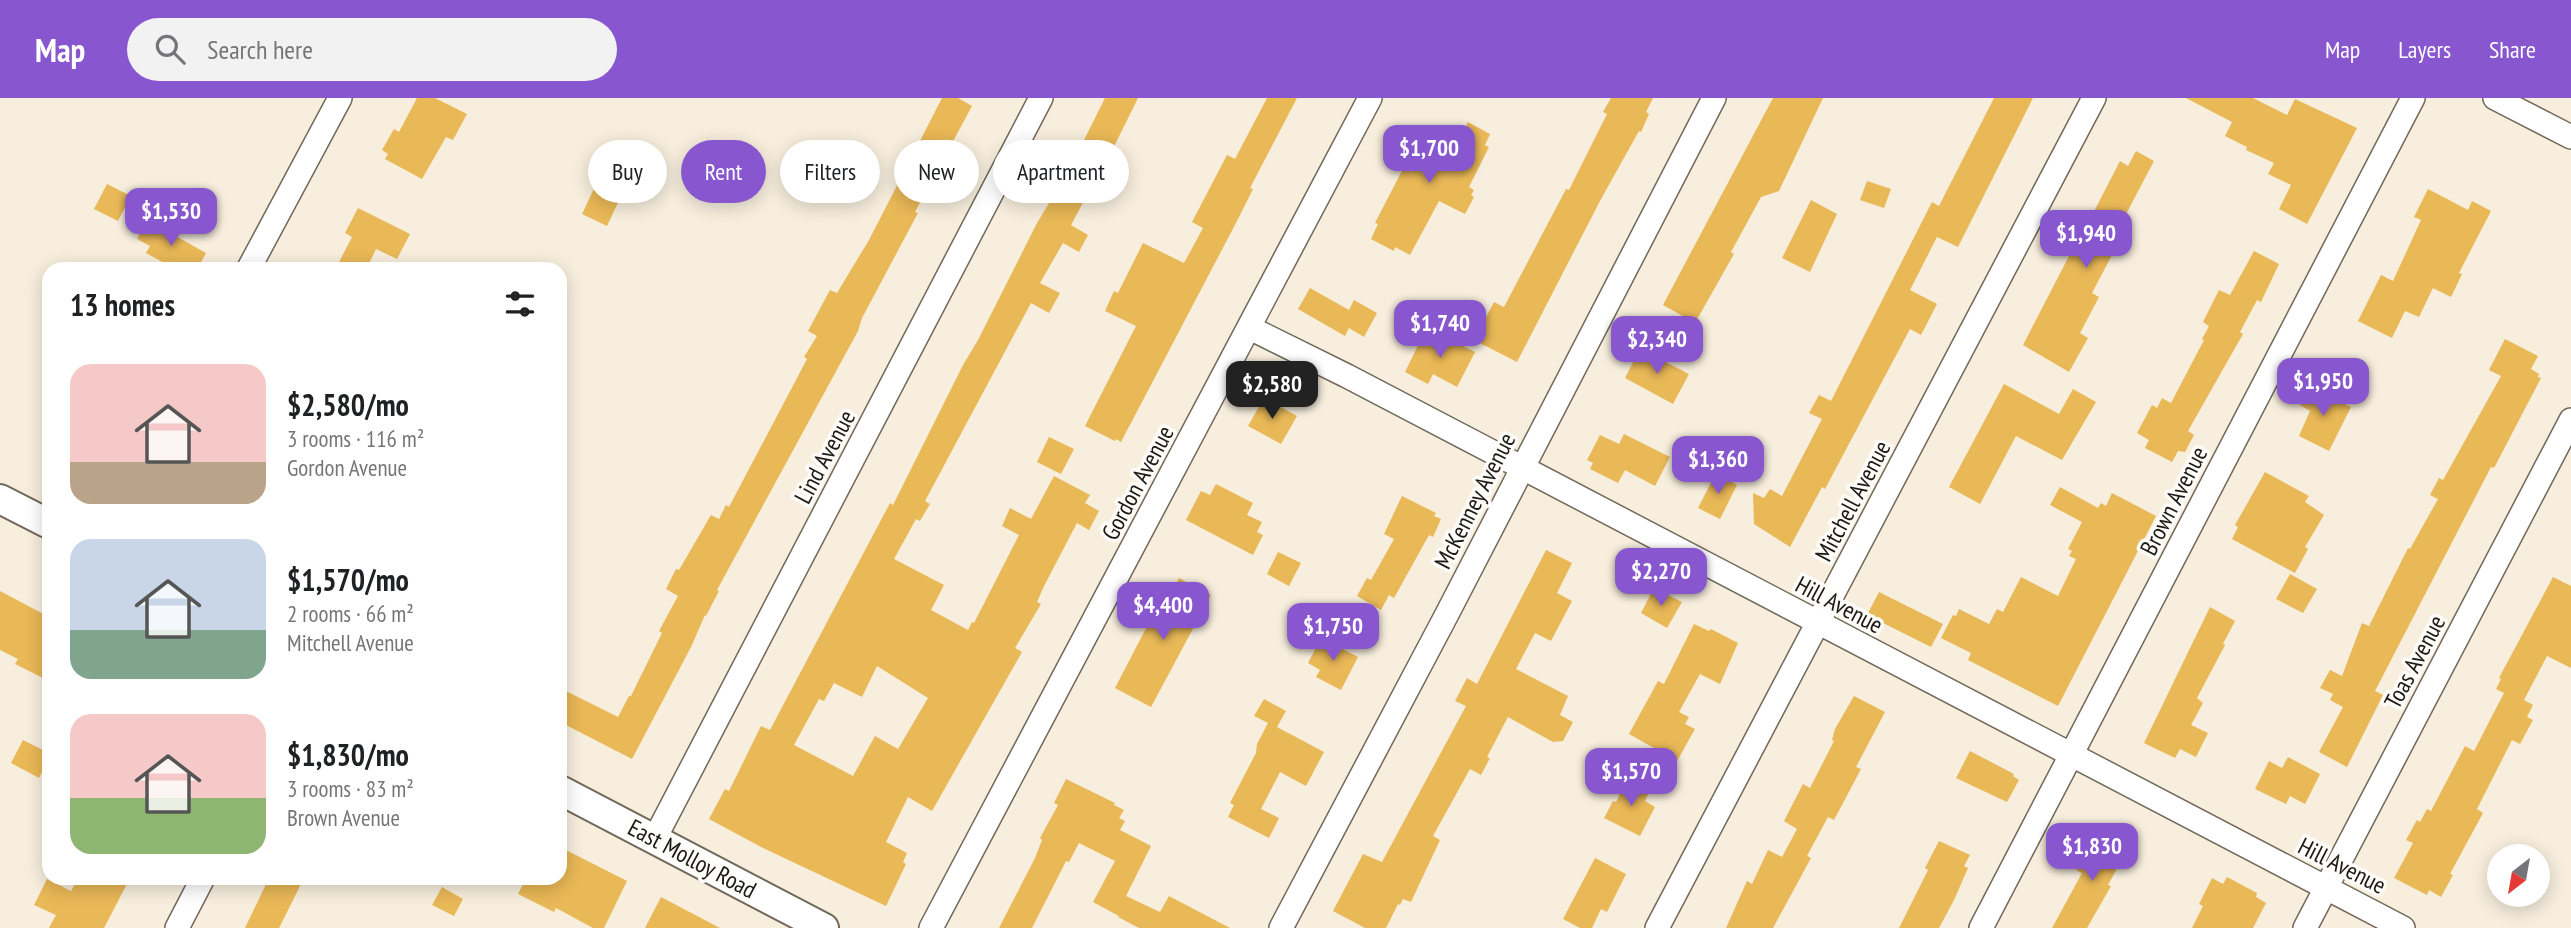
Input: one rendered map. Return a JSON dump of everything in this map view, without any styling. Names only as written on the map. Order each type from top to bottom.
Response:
[{"type":"street","points":[[252,262],[340,98]]},
{"type":"street","name":"Lind Avenue","points":[[654,839],[1041,98]]},
{"type":"street","name":"Gordon Avenue","points":[[931,928],[1370,98]]},
{"type":"street","name":"McKenney Avenue","points":[[1281,928],[1714,98]]},
{"type":"street","name":"Mitchell Avenue","points":[[1657,928],[2094,98]]},
{"type":"street","name":"Brown Avenue","points":[[1981,928],[2413,98]]},
{"type":"street","points":[[2495,98],[2571,137]]},
{"type":"street","name":"Hill Avenue","points":[[1250,328],[1347,376],[2403,928]]},
{"type":"street","name":"Toas Avenue","points":[[2305,928],[2571,419]]},
{"type":"street","points":[[0,499],[42,520]]},
{"type":"street","name":"East Molloy Road","points":[[567,794],[824,928]]},
{"type":"street","points":[[177,928],[199,885]]},
{"type":"building","points":[[417,98],[435,98],[467,114],[453,140],[446,137],[422,179],[385,159],[388,154],[382,150],[394,129],[399,132]]},
{"type":"building","points":[[942,98],[958,98],[972,106],[954,140],[920,140]]},
{"type":"building","points":[[1105,98],[1138,98],[1117,140],[1084,140]]},
{"type":"building","points":[[1267,98],[1297,98],[1250,188],[1253,189],[1237,221],[1121,442],[1116,439],[1115,441],[1085,426],[1136,326],[1105,311],[1114,291],[1118,293],[1143,243],[1184,263],[1203,228],[1192,222],[1227,155],[1235,159]]},
{"type":"building","points":[[1611,98],[1653,98],[1641,132],[1639,131],[1601,199],[1517,362],[1474,340],[1494,302],[1504,307],[1566,189],[1569,190],[1607,114],[1603,112]]},
{"type":"building","points":[[1773,98],[1823,98],[1779,191],[1761,197],[1731,252],[1734,254],[1695,323],[1663,305]]},
{"type":"building","points":[[1994,98],[2033,98],[1958,247],[1937,237],[1910,290],[1937,304],[1921,335],[1910,329],[1825,489],[1822,487],[1790,547],[1754,524],[1753,493],[1764,498],[1770,489],[1782,496],[1822,419],[1809,413],[1819,395],[1831,401],[1932,202],[1939,206]]},
{"type":"building","points":[[2186,98],[2253,98],[2287,115],[2295,99],[2357,128],[2307,224],[2279,209],[2291,185],[2268,174],[2274,163],[2246,150],[2247,147],[2225,136],[2232,122]]},
{"type":"building","points":[[1468,122],[1490,134],[1485,145],[1489,147],[1469,187],[1474,190],[1471,195],[1474,197],[1465,214],[1439,201],[1410,255],[1395,247],[1394,251],[1371,239],[1378,224],[1375,223],[1409,157],[1398,151],[1410,129],[1454,150]]},
{"type":"building","points":[[2136,151],[2154,161],[2115,235],[2121,238],[2092,293],[2099,297],[2080,333],[2088,338],[2069,372],[2023,345],[2069,256],[2067,255],[2081,229],[2084,231],[2120,161],[2128,166]]},
{"type":"building","points":[[1867,181],[1891,189],[1884,208],[1860,200]]},
{"type":"building","points":[[107,184],[131,196],[118,221],[94,209]]},
{"type":"building","points":[[2428,189],[2468,210],[2472,201],[2491,211],[2459,273],[2462,274],[2451,297],[2433,288],[2419,317],[2405,311],[2392,338],[2358,321],[2381,275],[2393,281],[2421,220],[2414,217]]},
{"type":"building","points":[[894,191],[894,203],[920,203],[915,212],[918,213],[862,318],[858,331],[717,590],[719,591],[691,647],[632,759],[567,726],[567,692],[618,717],[631,696],[662,633],[659,631],[678,596],[666,589],[676,569],[679,570],[711,515],[719,519],[726,505],[729,507],[807,359],[804,357],[817,336],[808,331],[830,290],[837,293]]},
{"type":"building","points":[[1811,200],[1837,214],[1810,272],[1782,258]]},
{"type":"building","points":[[588,201],[618,203],[607,226],[582,214]]},
{"type":"building","points":[[1049,203],[1083,203],[1071,225],[1088,235],[1079,252],[1063,243],[1040,283],[1060,293],[1049,313],[1031,303],[925,501],[930,504],[920,521],[916,519],[894,559],[944,585],[931,610],[968,630],[1019,535],[1002,526],[1010,508],[1031,519],[1054,476],[1090,495],[1085,503],[1099,511],[1089,530],[1077,523],[1044,586],[1037,602],[1041,604],[1015,648],[1022,652],[932,811],[908,797],[886,842],[907,853],[903,862],[906,864],[886,906],[763,848],[709,819],[725,789],[729,791],[761,726],[770,730],[890,503],[893,505]],"holes":[[[877,666],[928,698],[898,749],[875,736],[853,776],[794,745],[819,699],[824,701],[834,683],[862,697]]]},
{"type":"building","points":[[358,208],[410,234],[397,259],[376,249],[370,262],[339,262],[352,237],[345,233]]},
{"type":"building","points":[[147,220],[206,253],[201,262],[162,262],[146,253],[150,246],[137,239]]},
{"type":"building","points":[[2254,251],[2279,264],[2261,302],[2257,300],[2240,332],[2243,334],[2188,431],[2194,435],[2185,452],[2178,451],[2172,462],[2145,448],[2149,440],[2137,433],[2152,405],[2157,408],[2162,398],[2171,403],[2204,340],[2202,339],[2209,326],[2203,322],[2219,290],[2230,295]]},
{"type":"building","points":[[1310,288],[1349,310],[1354,300],[1377,313],[1364,337],[1349,328],[1345,336],[1298,309]]},
{"type":"building","points":[[1425,331],[1440,339],[1441,335],[1475,352],[1457,387],[1433,374],[1428,384],[1405,372]]},
{"type":"building","points":[[2505,339],[2538,356],[2531,369],[2541,378],[2494,468],[2491,467],[2375,691],[2383,695],[2347,767],[2319,752],[2343,707],[2330,700],[2333,694],[2320,688],[2330,670],[2342,676],[2362,623],[2369,626],[2408,548],[2410,549],[2438,499],[2430,495],[2439,478],[2443,480],[2501,376],[2489,370]]},
{"type":"building","points":[[1640,349],[1689,374],[1673,404],[1625,378]]},
{"type":"building","points":[[2004,384],[2059,414],[2073,389],[2096,402],[2062,460],[2016,436],[1980,504],[1949,487]]},
{"type":"building","points":[[2309,387],[2351,407],[2329,451],[2299,436],[2310,411],[2300,405]]},
{"type":"building","points":[[1264,398],[1297,416],[1281,444],[1248,426]]},
{"type":"building","points":[[1624,434],[1670,457],[1655,486],[1625,470],[1618,483],[1590,469],[1593,463],[1587,460],[1600,435],[1619,444]]},
{"type":"building","points":[[1049,437],[1074,449],[1061,474],[1037,462]]},
{"type":"building","points":[[2265,472],[2309,496],[2305,502],[2324,515],[2305,547],[2308,549],[2295,573],[2232,539],[2238,527],[2235,525]]},
{"type":"building","points":[[1716,473],[1737,485],[1720,519],[1698,508]]},
{"type":"building","points":[[1216,484],[1253,503],[1247,515],[1262,522],[1257,532],[1263,535],[1253,555],[1186,520],[1201,491],[1210,495]]},
{"type":"building","points":[[2060,487],[2098,508],[2101,503],[2106,506],[2112,493],[2156,516],[2058,706],[1968,660],[1971,653],[1941,638],[1959,609],[1989,624],[1997,609],[2003,612],[2021,577],[2058,596],[2076,559],[2069,556],[2072,551],[2068,549],[2082,522],[2050,505]]},
{"type":"building","points":[[1402,496],[1436,513],[1434,516],[1441,519],[1433,537],[1429,535],[1394,598],[1389,595],[1381,610],[1357,596],[1367,578],[1371,580],[1394,539],[1384,534]]},
{"type":"building","points":[[1546,550],[1572,563],[1557,593],[1572,601],[1551,641],[1535,633],[1516,669],[1568,696],[1560,715],[1573,722],[1563,741],[1553,742],[1508,717],[1487,757],[1490,758],[1481,775],[1470,769],[1433,836],[1440,840],[1411,902],[1403,899],[1400,905],[1398,904],[1386,928],[1365,928],[1333,911],[1363,854],[1382,862],[1466,706],[1455,701],[1467,678],[1477,684]]},
{"type":"building","points":[[1278,552],[1301,563],[1289,586],[1267,574]]},
{"type":"building","points":[[2290,574],[2317,589],[2303,613],[2276,599]]},
{"type":"building","points":[[2553,577],[2571,586],[2571,668],[2547,656],[2524,700],[2533,705],[2527,717],[2533,720],[2520,744],[2512,740],[2477,809],[2483,813],[2450,874],[2453,875],[2441,897],[2429,890],[2427,895],[2394,878],[2413,843],[2406,840],[2417,820],[2420,822],[2427,809],[2431,811],[2465,746],[2474,751],[2504,693],[2496,689],[2501,679],[2499,678]]},
{"type":"building","points":[[1179,578],[1211,595],[1151,707],[1115,688],[1168,586],[1173,589]]},
{"type":"building","points":[[1654,588],[1682,602],[1667,628],[1641,613]]},
{"type":"building","points":[[0,591],[42,613],[42,678],[15,664],[18,659],[0,650]]},
{"type":"building","points":[[1879,592],[1943,624],[1931,647],[1867,615]]},
{"type":"building","points":[[2210,607],[2235,621],[2197,698],[2203,703],[2191,725],[2208,733],[2196,757],[2180,749],[2175,758],[2144,743]]},
{"type":"building","points":[[1694,624],[1709,631],[1711,629],[1738,643],[1720,684],[1700,674],[1679,712],[1689,717],[1685,724],[1695,729],[1677,761],[1629,734],[1658,681],[1664,684]]},
{"type":"building","points":[[1321,638],[1358,657],[1341,690],[1316,677],[1320,670],[1308,663]]},
{"type":"building","points":[[1854,696],[1885,712],[1856,767],[1861,769],[1834,820],[1828,817],[1807,856],[1811,858],[1773,928],[1726,928],[1747,881],[1752,884],[1768,850],[1782,857],[1797,829],[1784,821],[1803,784],[1810,788],[1834,741],[1835,729]]},
{"type":"building","points":[[1264,699],[1286,711],[1277,727],[1324,752],[1306,786],[1280,772],[1261,809],[1279,818],[1269,838],[1228,817],[1234,805],[1230,803],[1268,723],[1254,716]]},
{"type":"building","points":[[23,740],[42,750],[42,772],[39,778],[11,763]]},
{"type":"building","points":[[1970,751],[2014,774],[2019,780],[2007,802],[1956,778]]},
{"type":"building","points":[[2288,757],[2320,774],[2305,804],[2290,796],[2286,804],[2255,789],[2269,761],[2282,768]]},
{"type":"building","points":[[1628,778],[1650,790],[1645,801],[1655,807],[1640,836],[1604,818]]},
{"type":"building","points":[[1066,779],[1124,810],[1119,818],[1125,821],[1120,830],[1151,846],[1126,896],[1160,912],[1169,896],[1230,928],[1139,928],[1118,917],[1093,902],[1115,861],[1079,843],[1069,862],[1066,861],[1032,928],[999,928],[1035,858],[1042,840],[1040,838],[1058,805],[1054,803]]},
{"type":"building","points":[[2097,832],[2128,848],[2108,885],[2111,886],[2087,928],[2052,928],[2082,873],[2076,870]]},
{"type":"building","points":[[1939,841],[1970,855],[1964,866],[1968,868],[1954,900],[1939,928],[1899,928],[1928,870],[1925,868]]},
{"type":"building","points":[[567,851],[627,881],[604,928],[593,928],[556,908],[554,912],[518,894],[522,885],[567,885]]},
{"type":"building","points":[[1595,858],[1626,874],[1607,912],[1601,909],[1592,928],[1580,928],[1563,919]]},
{"type":"building","points":[[2227,877],[2257,893],[2256,897],[2266,903],[2253,928],[2192,928],[2203,906],[2199,904],[2212,878],[2223,884]]},
{"type":"building","points":[[44,885],[59,885],[71,891],[74,885],[126,885],[104,928],[49,928],[56,915],[34,905]]},
{"type":"building","points":[[266,885],[300,885],[279,928],[245,928]]},
{"type":"building","points":[[442,887],[463,899],[454,916],[432,905]]},
{"type":"building","points":[[661,897],[720,928],[645,928]]}]
